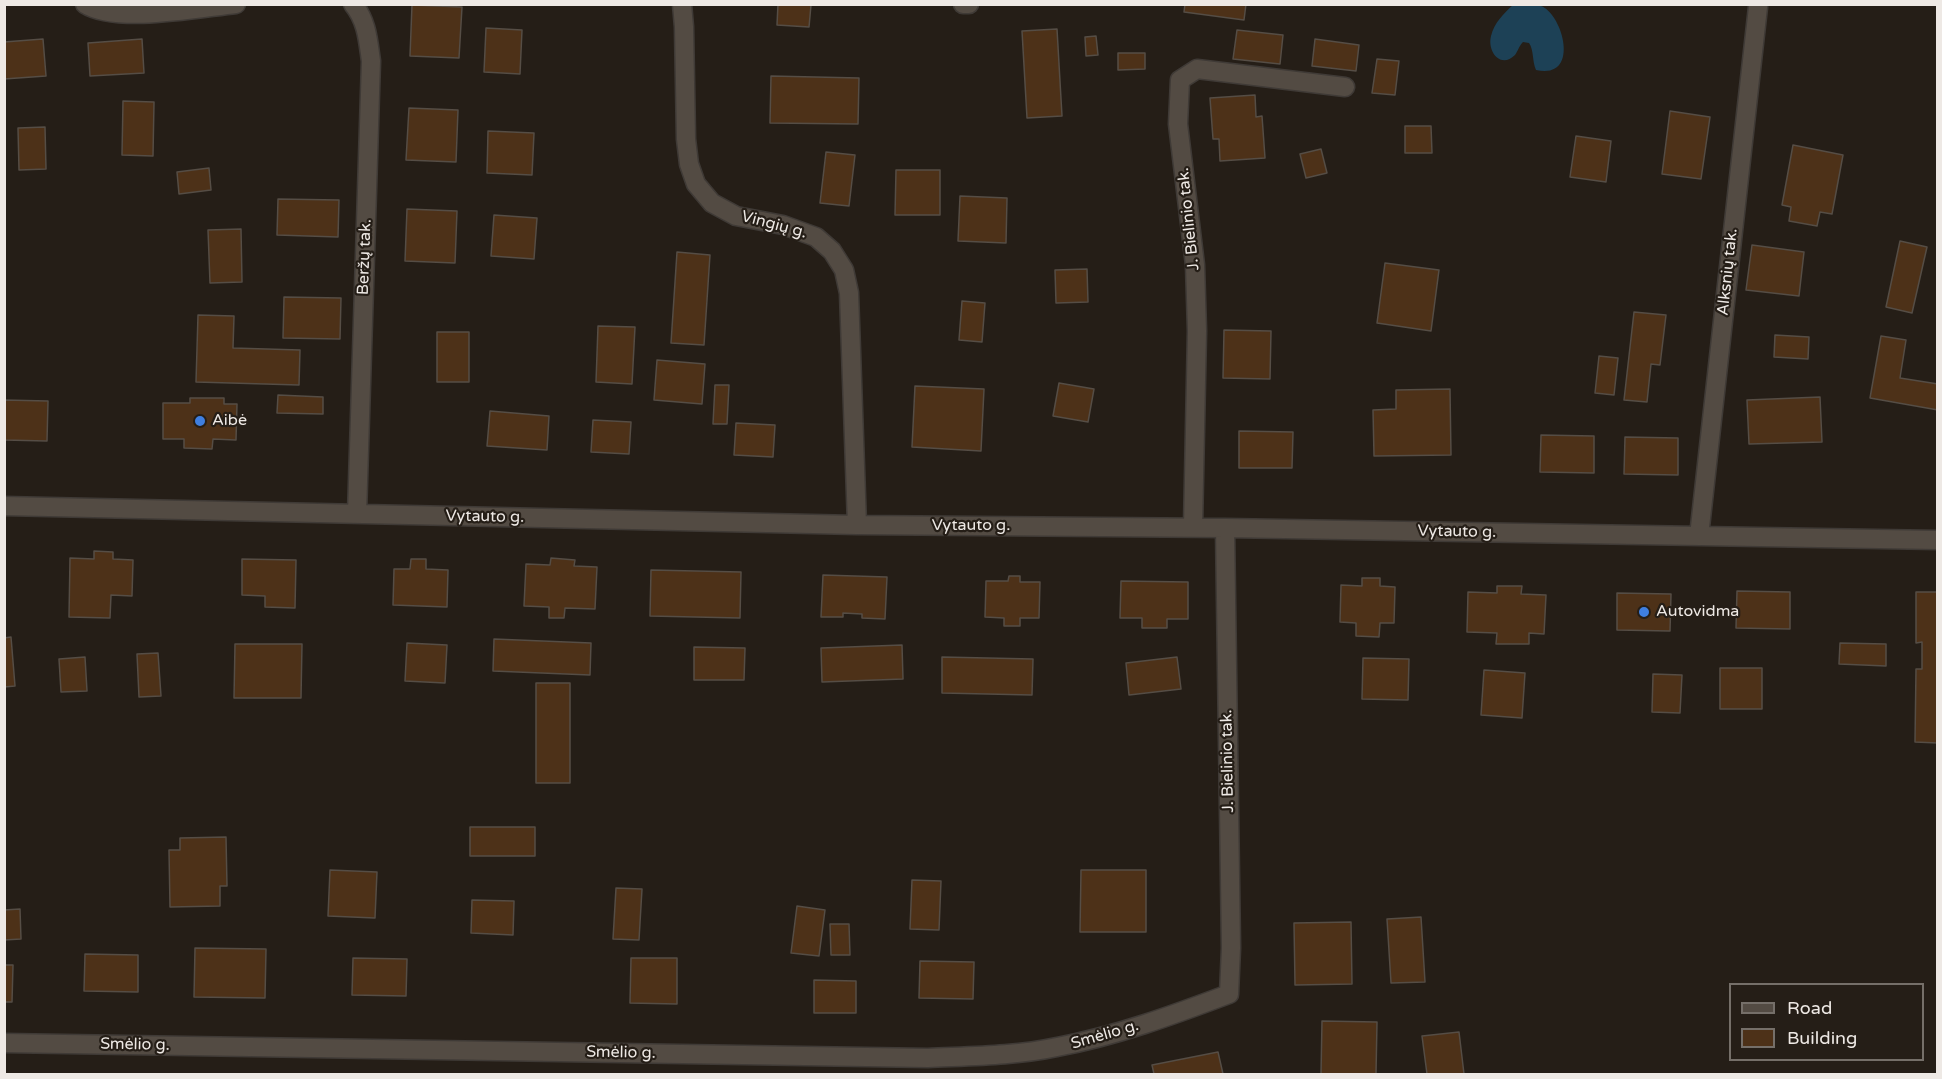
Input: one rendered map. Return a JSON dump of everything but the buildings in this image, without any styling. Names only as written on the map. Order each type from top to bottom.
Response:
[{"type":"street","points":[[85,4],[106,13],[130,15],[236,4]]},
{"type":"street","name":"Beržų tak.","points":[[353,4],[362,15],[371,61],[357,514]]},
{"type":"street","name":"Vingių g.","points":[[682,4],[686,139],[689,164],[696,183],[712,203],[736,216],[783,225],[816,237],[832,251],[844,270],[849,293],[857,525]]},
{"type":"street","points":[[963,4],[969,4]]},
{"type":"street","name":"Alksnių tak.","points":[[1699,536],[1758,7]]},
{"type":"street","name":"J. Bielinio tak.","points":[[1193,527],[1197,309],[1195,265],[1178,124],[1180,80],[1197,69],[1345,87]]},
{"type":"street","name":"Vytauto g.","points":[[4,506],[857,525],[1193,527],[1938,540]]},
{"type":"street","name":"J. Bielinio tak.","points":[[1225,528],[1231,948],[1229,994]]},
{"type":"street","name":"Smėlio g.","points":[[4,1043],[904,1058],[969,1056],[1017,1054],[1101,1038],[1229,994]]},
{"type":"water","points":[[1535,4],[1549,11],[1561,32],[1564,45],[1559,65],[1550,70],[1536,70],[1532,49],[1529,43],[1523,42],[1510,59],[1496,57],[1490,42],[1492,31],[1513,5]]},
{"type":"place","name":"Aibė","points":[[200,421]]},
{"type":"place","name":"Autovidma","points":[[1644,612]]}]
